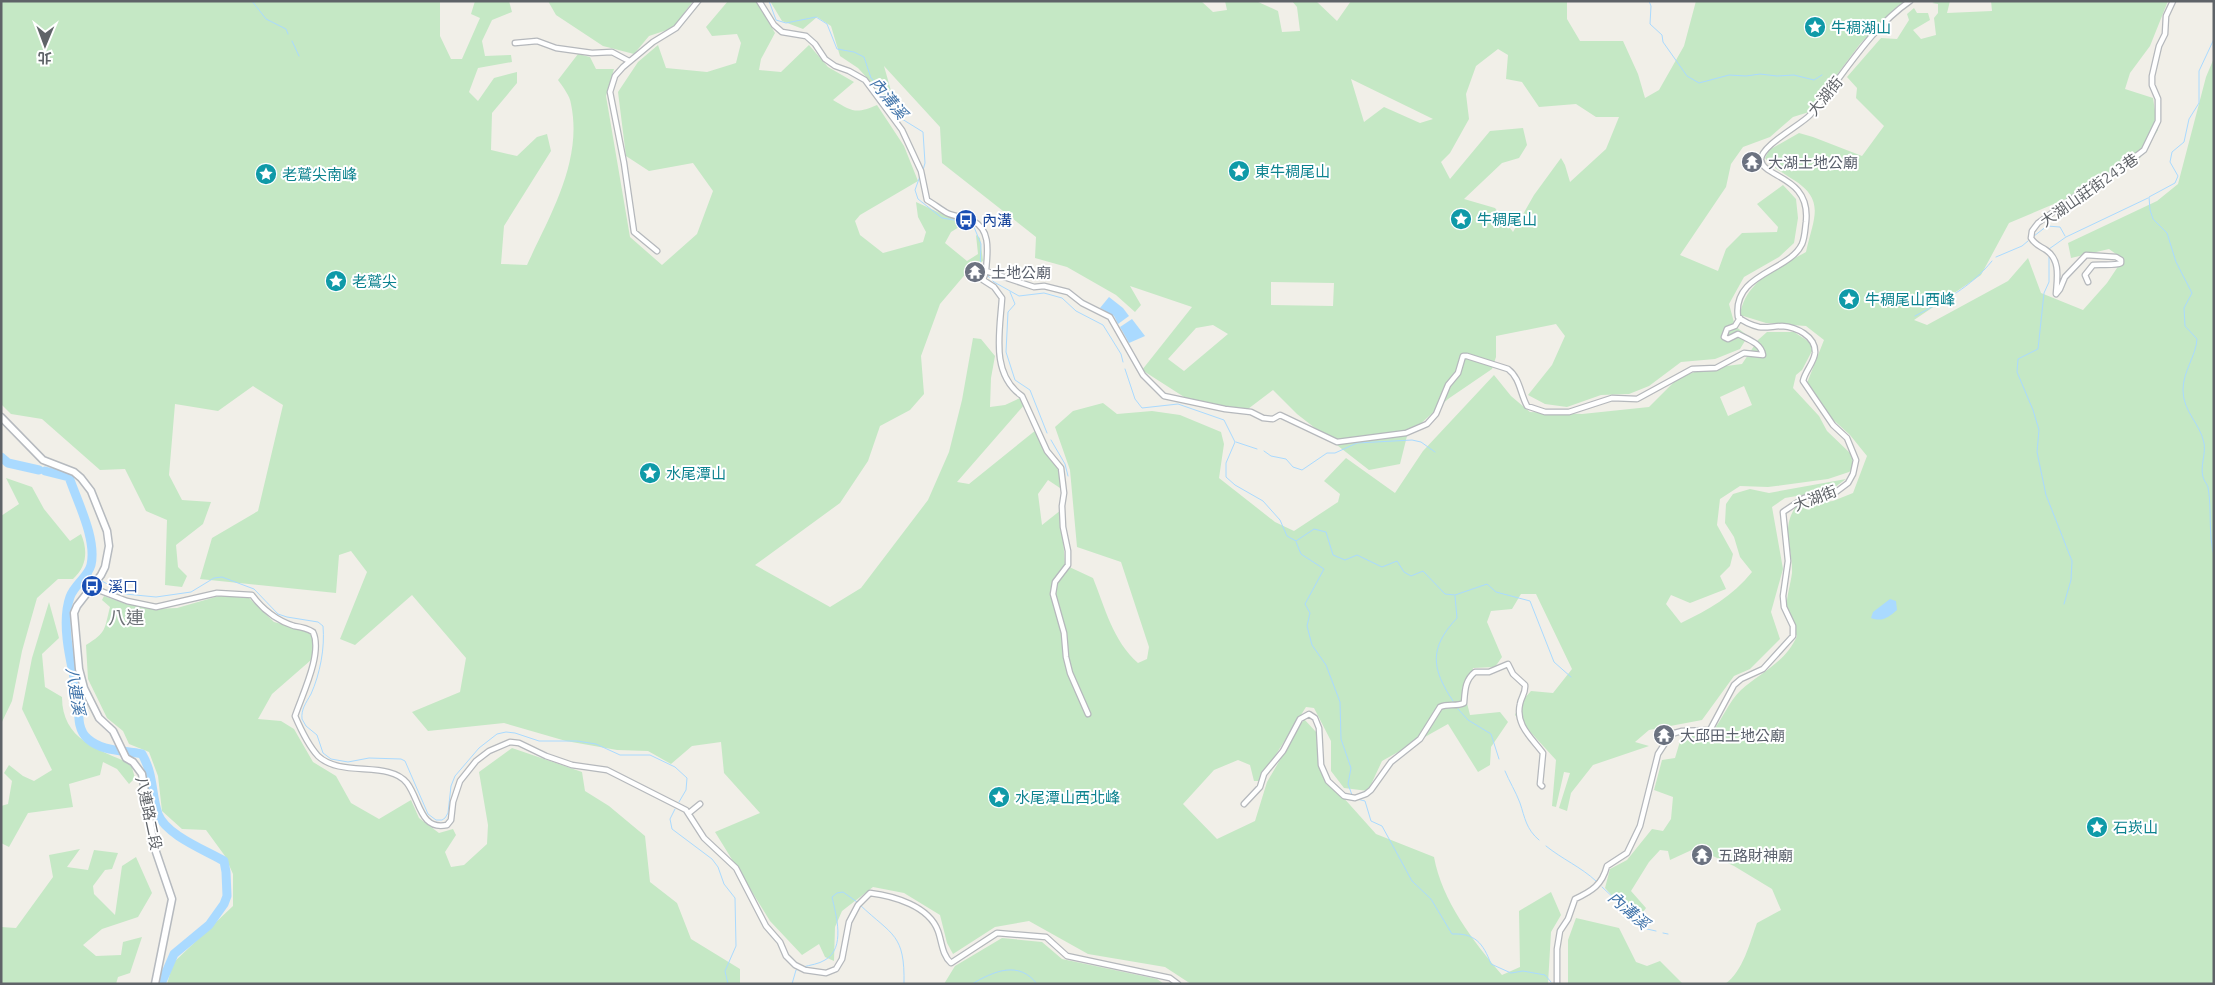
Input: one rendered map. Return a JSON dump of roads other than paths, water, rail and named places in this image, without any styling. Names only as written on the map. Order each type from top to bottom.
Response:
[{"type":"street","points":[[657,251],[634,232],[624,163],[610,92],[615,76],[629,61],[653,42],[676,28],[698,1]]},
{"type":"street","points":[[759,1],[774,25],[782,32],[806,36],[815,44],[825,59],[835,66],[865,80],[893,116],[911,147],[921,172],[927,200],[946,212],[973,220],[981,227],[987,239],[986,271],[983,280],[994,288],[1002,298],[998,348],[1006,379],[1014,390],[1022,396],[1047,451],[1061,468],[1064,493],[1062,506],[1063,527],[1068,551],[1068,565],[1055,582],[1053,594],[1064,633],[1066,657],[1070,673],[1088,714]]},
{"type":"street","name":"大湖街","points":[[1557,984],[1557,949],[1560,932],[1568,919],[1575,899],[1598,886],[1607,866],[1627,853],[1640,826],[1658,754],[1671,734],[1682,731],[1710,730],[1734,685],[1741,678],[1763,669],[1793,636],[1793,626],[1787,615],[1782,596],[1788,561],[1783,512],[1792,504],[1804,498],[1836,492],[1848,483],[1853,474],[1856,460],[1853,447],[1847,438],[1833,425],[1803,381],[1815,354],[1810,339],[1796,329],[1780,326],[1758,327],[1740,318],[1737,306],[1741,296],[1753,281],[1795,252],[1803,241],[1805,229],[1807,206],[1804,199],[1791,184],[1763,166],[1762,152],[1807,119],[1864,46],[1892,15],[1910,1]]},
{"type":"street","name":"大湖山莊街243巷","points":[[2088,282],[2085,275],[2093,265],[2109,263],[2116,265],[2121,260],[2116,257],[2086,255],[2065,277],[2056,294],[2058,268],[2055,258],[2048,251],[2034,243],[2031,238],[2032,231],[2038,224],[2084,190],[2110,177],[2144,150],[2158,121],[2158,99],[2152,85],[2152,76],[2154,64],[2165,34],[2166,16],[2173,1]]},
{"type":"street","points":[[515,43],[537,41],[556,48],[592,53],[612,52],[629,61]]},
{"type":"street","points":[[986,271],[1034,287],[1044,286],[1068,292],[1082,303],[1110,317],[1143,375],[1164,396],[1225,409],[1251,412],[1263,418],[1274,419],[1280,415],[1337,442],[1406,433],[1427,424],[1441,404],[1448,386],[1458,373],[1463,356],[1508,369],[1518,379],[1520,392],[1526,406],[1545,412],[1570,412],[1612,398],[1637,399],[1692,368],[1716,368],[1744,353],[1763,354],[1762,350],[1751,340],[1738,334],[1728,339],[1724,337],[1727,329],[1736,326],[1740,318]]},
{"type":"street","name":"八連路二段","points":[[1,417],[43,460],[74,472],[91,491],[107,531],[109,546],[105,567],[93,588],[77,606],[74,613],[79,669],[91,703],[99,718],[113,731],[122,746],[126,758],[133,762],[142,774],[154,846],[172,899],[155,984]]},
{"type":"street","points":[[93,588],[127,601],[156,607],[217,594],[252,595],[264,610],[273,616],[313,632],[316,637],[315,656],[295,716],[307,741],[319,756],[326,761],[342,767],[382,772],[403,778],[417,800],[426,821],[432,826],[447,825],[451,820],[456,791],[460,781],[476,761],[489,751],[510,742],[518,743],[546,756],[572,764],[607,770],[686,810],[704,838],[736,868],[766,926],[780,942],[786,956],[805,970],[826,973],[836,969],[842,959],[849,922],[860,904],[870,893],[882,895],[922,909],[938,929],[946,959],[951,963],[997,933],[1046,937],[1067,956],[1170,978],[1178,984]]},
{"type":"street","points":[[1244,804],[1260,787],[1264,774],[1283,752],[1300,719],[1309,714],[1316,718],[1319,728],[1321,765],[1328,781],[1344,796],[1355,798],[1371,790],[1391,762],[1420,739],[1440,707],[1445,704],[1460,705],[1464,702],[1465,686],[1469,676],[1475,672],[1489,672],[1508,664],[1513,674],[1525,685],[1526,691],[1520,703],[1521,725],[1543,753],[1540,784],[1542,786]]},
{"type":"street","points":[[689,813],[700,804]]},
{"type":"water","points":[[1109,297],[1123,308],[1129,316],[1118,324],[1114,316],[1100,308]]},
{"type":"water","points":[[1132,319],[1145,336],[1129,343],[1120,327]]},
{"type":"water","points":[[1890,599],[1896,601],[1897,610],[1885,618],[1878,620],[1871,618],[1873,612]]},
{"type":"waterway","points":[[252,1],[266,19],[286,29],[288,34]]},
{"type":"waterway","name":"內溝溪","points":[[769,1],[776,20],[786,23],[816,17],[827,24],[837,49],[854,52],[864,57],[871,78],[884,90],[891,106],[902,119],[923,132],[925,163],[923,170]]},
{"type":"waterway","points":[[1649,1],[1651,6],[1650,24],[1662,35],[1663,42],[1687,76],[1699,83],[1729,75],[1794,75],[1814,80],[1822,75]]},
{"type":"waterway","points":[[2214,39],[2199,71],[2199,103],[2189,119],[2184,142],[2172,152],[2170,162],[2178,176],[2175,183],[2149,197],[2153,219],[2167,233],[2176,262],[2192,293],[2184,308],[2185,326],[2197,339],[2185,376],[2183,390],[2186,405],[2204,443],[2202,473],[2208,487],[2211,539],[2214,556]]},
{"type":"waterway","points":[[292,41],[299,56]]},
{"type":"waterway","name":"內溝溪","points":[[920,176],[915,190],[918,199],[942,218],[966,222],[974,227],[981,244],[980,268],[982,270]]},
{"type":"waterway","points":[[2049,249],[2066,237],[2148,198]]},
{"type":"waterway","points":[[2034,236],[2047,226],[2060,227],[2065,236]]},
{"type":"waterway","points":[[1996,257],[2022,246],[2028,241]]},
{"type":"waterway","points":[[2049,257],[2049,282],[2044,293],[2038,349],[2018,359],[2017,372],[2039,430],[2037,452],[2046,495],[2072,561],[2071,580],[2064,604]]},
{"type":"waterway","points":[[1915,316],[1947,299],[1966,286],[1992,261]]},
{"type":"waterway","name":"內溝溪","points":[[988,276],[994,282],[1019,296],[1044,293],[1062,298],[1076,311],[1103,325],[1121,354],[1123,362]]},
{"type":"waterway","points":[[1010,292],[1015,304],[1008,312],[1006,352],[1015,380],[1030,390],[1047,433]]},
{"type":"waterway","name":"內溝溪","points":[[1125,369],[1135,399],[1142,408],[1178,404],[1224,420],[1235,442],[1226,463],[1226,477],[1235,485],[1263,501],[1280,520],[1287,536],[1296,541],[1314,529],[1326,532],[1333,555],[1345,560],[1357,555],[1382,567],[1397,561],[1404,572],[1411,576],[1423,571],[1445,594],[1455,595],[1487,584],[1496,592],[1530,601],[1554,662],[1571,677]]},
{"type":"waterway","points":[[1051,440],[1065,464],[1068,476]]},
{"type":"waterway","points":[[1264,451],[1271,456],[1286,459],[1293,467],[1302,470],[1327,453],[1335,453],[1357,443],[1412,440],[1421,442],[1435,452]]},
{"type":"waterway","points":[[1236,442],[1257,449]]},
{"type":"waterway","name":"八連溪","points":[[1,457],[8,463],[39,470]]},
{"type":"waterway","name":"八連溪","points":[[45,471],[69,477],[89,532],[91,544],[91,565],[70,597],[66,620],[70,659],[78,695],[81,729],[88,739],[100,746],[142,754],[149,769],[156,806],[162,822],[177,835],[224,861],[227,896],[224,904],[209,925],[174,954],[161,984]]},
{"type":"waterway","points":[[1296,542],[1301,554],[1324,569],[1305,604],[1310,613],[1307,626],[1312,645],[1326,665],[1340,702],[1341,739],[1351,768],[1348,784],[1352,795]]},
{"type":"waterway","points":[[87,572],[95,577]]},
{"type":"waterway","points":[[102,581],[125,594],[156,597],[191,592],[214,578],[222,577],[254,589],[278,614],[318,622],[323,626],[321,661],[317,678],[302,712],[302,719],[306,726],[317,735],[323,753],[331,759],[348,762],[369,758],[401,759],[405,761],[428,814],[436,820],[442,820],[448,813],[451,786],[455,776],[479,748],[497,734],[506,732],[539,741],[577,741],[596,744],[620,755],[650,755],[675,767],[687,778],[686,790],[679,802]]},
{"type":"waterway","name":"內溝溪","points":[[1453,701],[1440,678],[1436,658],[1441,639],[1457,618],[1455,596]]},
{"type":"waterway","name":"內溝溪","points":[[1458,709],[1468,720],[1491,734],[1499,759]]},
{"type":"waterway","name":"內溝溪","points":[[1505,771],[1529,827],[1539,840]]},
{"type":"waterway","points":[[1357,799],[1365,801],[1371,821],[1382,826],[1412,881],[1431,899],[1452,934],[1467,935],[1477,941],[1485,950],[1491,964],[1511,973],[1523,971],[1545,975],[1551,982]]},
{"type":"waterway","points":[[675,809],[670,819],[672,829],[712,859],[718,867],[724,884],[735,898],[736,946],[725,971],[728,984]]},
{"type":"waterway","name":"內溝溪","points":[[1546,846],[1596,881]]},
{"type":"waterway","name":"內溝溪","points":[[1602,887],[1647,929],[1656,931]]},
{"type":"waterway","points":[[803,967],[825,960],[836,948],[838,931],[832,897],[837,893],[843,892],[857,902]]},
{"type":"waterway","points":[[860,905],[895,937],[902,955],[904,984]]},
{"type":"waterway","name":"內溝溪","points":[[1663,933],[1668,934]]},
{"type":"waterway","points":[[792,984],[796,970],[799,969]]},
{"type":"waterway","points":[[972,984],[989,975],[1006,970],[1022,972],[1037,984]]},
{"type":"place","name":"牛稠湖山","points":[[1815,27]]},
{"type":"place","name":"大湖土地公廟","points":[[1752,162]]},
{"type":"place","name":"東牛稠尾山","points":[[1239,171]]},
{"type":"place","name":"老鷲尖南峰","points":[[266,174]]},
{"type":"place","name":"牛稠尾山","points":[[1461,219]]},
{"type":"place","name":"內溝","points":[[966,220]]},
{"type":"place","name":"土地公廟","points":[[975,272]]},
{"type":"place","name":"老鷲尖","points":[[336,281]]},
{"type":"place","name":"牛稠尾山西峰","points":[[1849,299]]},
{"type":"place","name":"水尾潭山","points":[[650,473]]},
{"type":"place","name":"溪口","points":[[92,586]]},
{"type":"place","name":"大邱田土地公廟","points":[[1664,735]]},
{"type":"place","name":"水尾潭山西北峰","points":[[999,797]]},
{"type":"place","name":"石崁山","points":[[2097,827]]},
{"type":"place","name":"五路財神廟","points":[[1702,855]]},
{"type":"district","name":"八連","points":[[126,617]]}]
